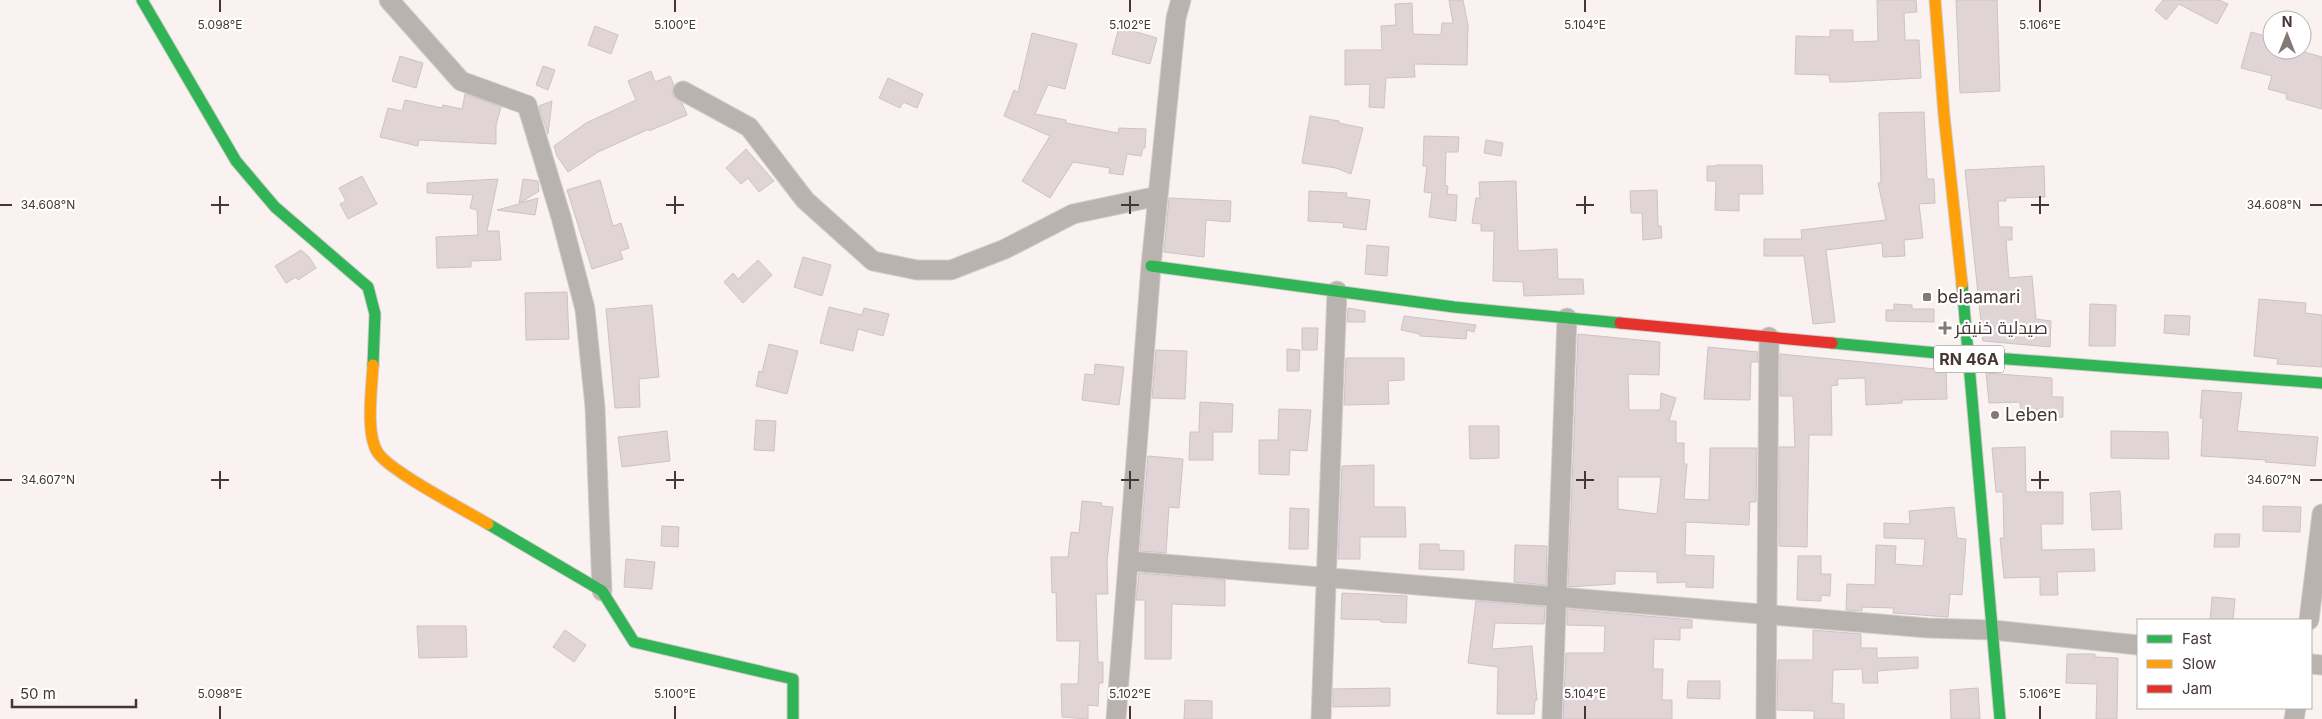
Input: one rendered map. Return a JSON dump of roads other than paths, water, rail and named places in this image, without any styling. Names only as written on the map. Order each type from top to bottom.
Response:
[{"type":"street","points":[[142,0],[236,161],[275,207],[368,287],[375,314],[370,424],[378,453],[400,472],[602,591],[634,642],[793,679],[793,719]]},
{"type":"street","points":[[389,0],[461,81],[527,105],[561,217],[585,309],[595,406],[602,591]]},
{"type":"street","points":[[1116,719],[1151,266],[1176,18],[1181,0]]},
{"type":"street","name":"RN 46A","points":[[1935,0],[1944,116],[1969,356],[2000,719]]},
{"type":"street","points":[[683,91],[749,127],[805,200],[873,261],[917,270],[951,270],[1005,249],[1073,214],[1158,196]]},
{"type":"street","points":[[1151,266],[1454,307],[1969,356],[2322,383]]},
{"type":"street","points":[[1321,719],[1337,291]]},
{"type":"street","points":[[1552,719],[1567,318]]},
{"type":"street","points":[[1766,719],[1769,337]]},
{"type":"street","points":[[2309,619],[2322,514]]},
{"type":"street","points":[[1129,561],[1928,628],[1993,630],[2137,645]]},
{"type":"place","name":"belaamari","points":[[1927,297]]},
{"type":"place","name":"صيدلية خنيفر","points":[[1945,328]]},
{"type":"place","name":"Leben","points":[[1995,415]]}]
